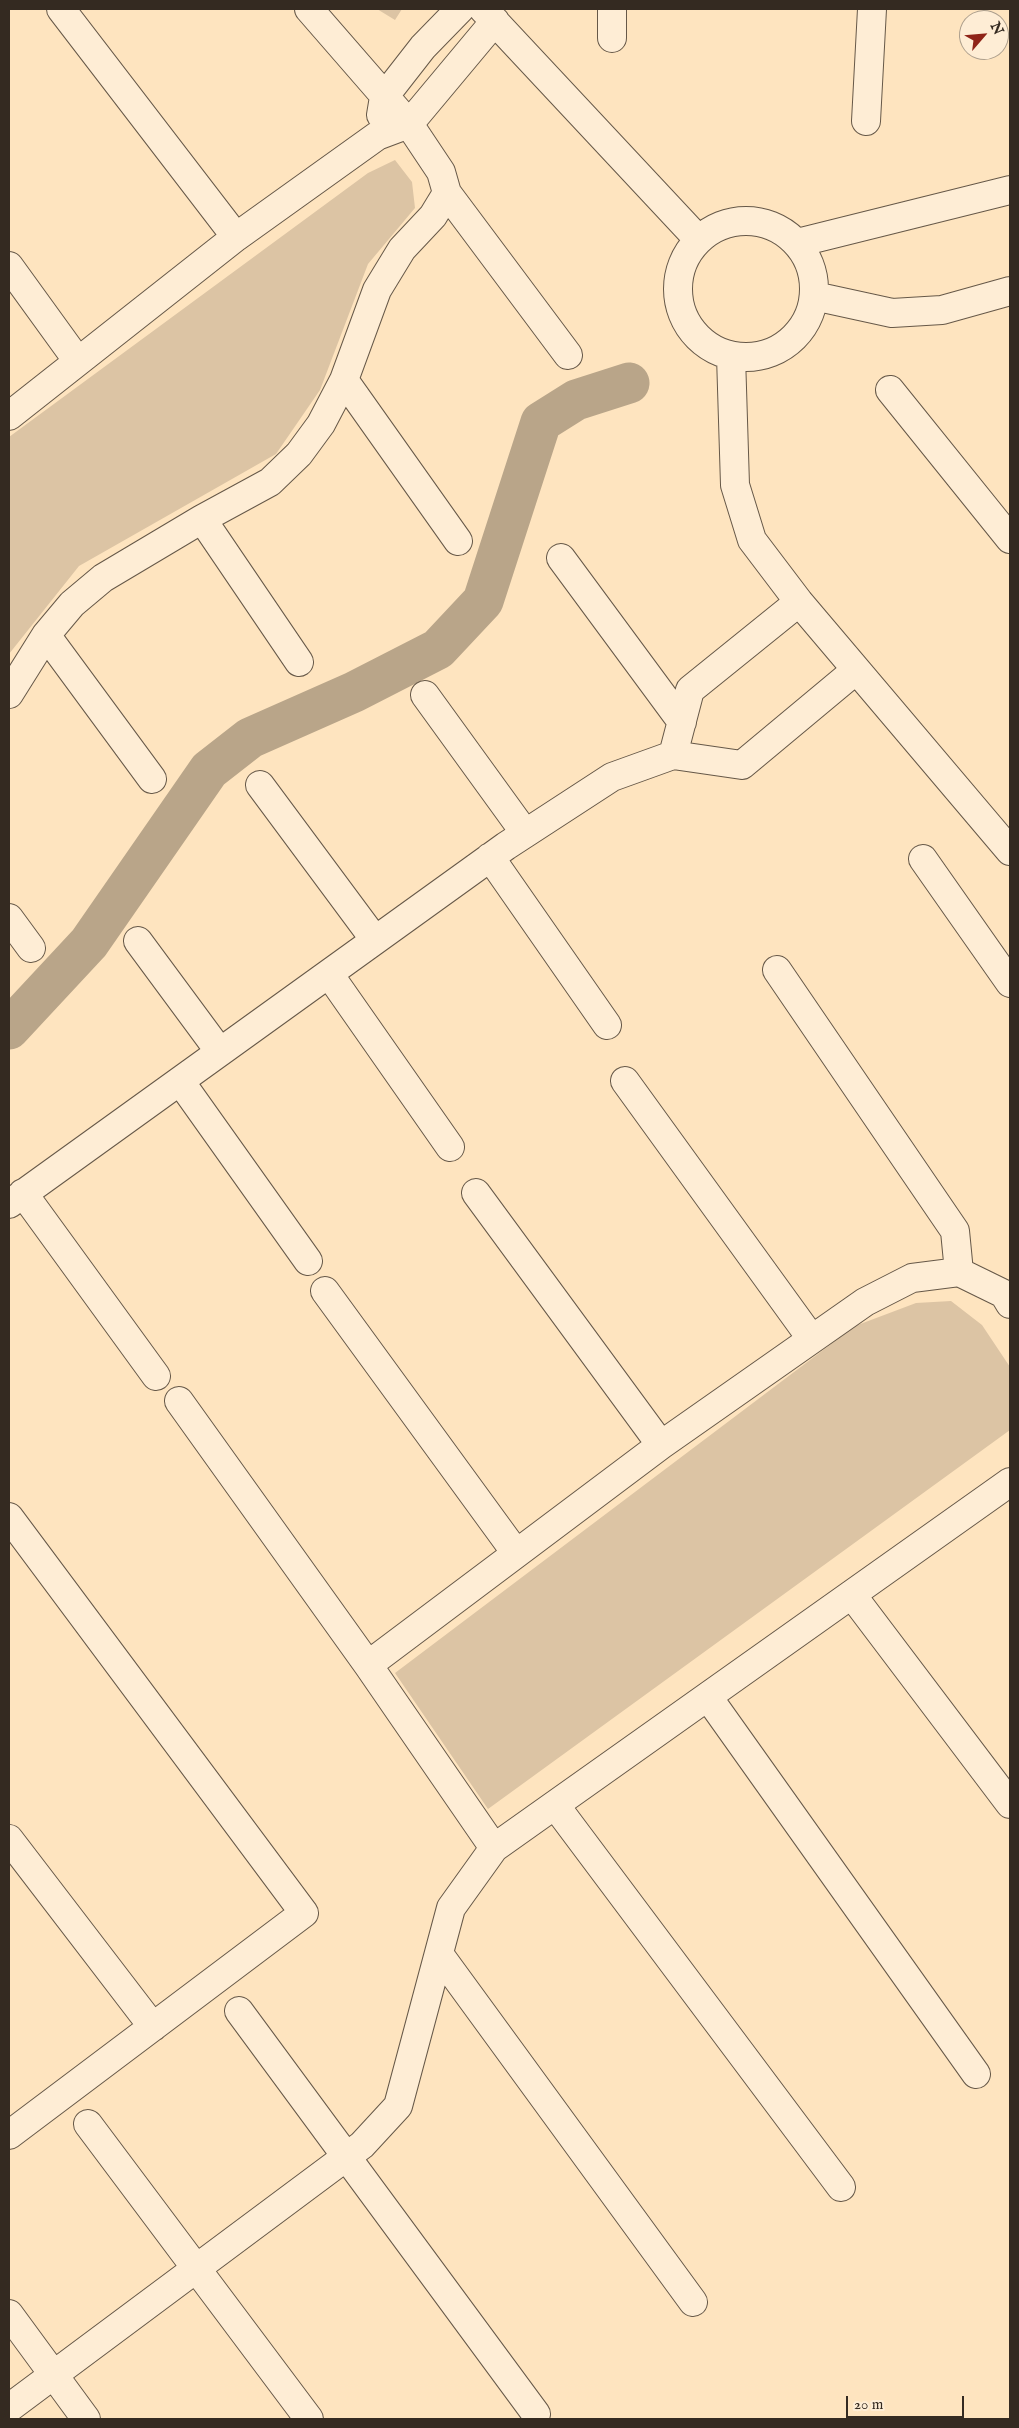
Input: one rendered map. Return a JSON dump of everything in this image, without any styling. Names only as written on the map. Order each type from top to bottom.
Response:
[{"type":"street","points":[[61,9],[236,237]]},
{"type":"street","points":[[310,9],[384,97],[410,124],[441,172],[447,193],[568,355]]},
{"type":"street","points":[[377,136],[384,97],[423,47],[460,9]]},
{"type":"street","points":[[612,9],[612,38]]},
{"type":"street","points":[[866,121],[872,9]]},
{"type":"street","points":[[9,416],[77,360],[236,237],[377,136],[410,124],[489,15],[698,239]]},
{"type":"street","points":[[797,243],[1010,190]]},
{"type":"street","points":[[9,694],[46,635],[72,604],[103,578],[202,519],[270,482],[299,454],[322,424],[344,380],[377,290],[402,249],[433,216],[447,193]]},
{"type":"street","points":[[737,220],[759,221],[780,229],[797,243],[807,259],[813,277],[814,296],[805,323],[786,345],[760,356],[731,356],[711,349],[695,335],[684,317],[680,304],[678,276],[685,256],[698,239],[716,226],[737,220]]},
{"type":"street","points":[[9,266],[77,360]]},
{"type":"street","points":[[814,296],[892,313],[942,310],[1010,291]]},
{"type":"street","points":[[731,356],[735,484],[752,540],[799,602],[1010,851]]},
{"type":"street","points":[[344,380],[458,541]]},
{"type":"street","points":[[890,390],[1010,540]]},
{"type":"street","points":[[202,519],[299,662]]},
{"type":"street","points":[[561,558],[682,722]]},
{"type":"street","points":[[672,755],[690,690],[799,602]]},
{"type":"street","points":[[46,635],[152,779]]},
{"type":"street","points":[[156,1376],[16,1199],[525,833],[612,777],[672,755],[742,765],[856,670]]},
{"type":"street","points":[[425,695],[525,833]]},
{"type":"street","points":[[260,784],[375,940]]},
{"type":"street","points":[[490,858],[607,1025]]},
{"type":"street","points":[[923,859],[1010,983]]},
{"type":"street","points":[[9,918],[31,948]]},
{"type":"street","points":[[138,941],[220,1052]]},
{"type":"street","points":[[777,970],[955,1231],[959,1272]]},
{"type":"street","points":[[330,974],[450,1147]]},
{"type":"street","points":[[180,1081],[308,1261]]},
{"type":"street","points":[[625,1081],[811,1338]]},
{"type":"street","points":[[476,1193],[661,1445]]},
{"type":"street","points":[[368,1665],[661,1445],[811,1338],[865,1302],[912,1278],[959,1272],[1008,1296]]},
{"type":"street","points":[[325,1291],[516,1553]]},
{"type":"street","points":[[179,1402],[368,1665],[494,1848]]},
{"type":"street","points":[[9,2408],[362,2146],[398,2106],[451,1908],[494,1848],[852,1595],[1007,1491]]},
{"type":"street","points":[[9,1518],[304,1913],[9,2135]]},
{"type":"street","points":[[852,1595],[1010,1804]]},
{"type":"street","points":[[708,1697],[976,2074]]},
{"type":"street","points":[[556,1805],[842,2187]]},
{"type":"street","points":[[9,1839],[153,2027]]},
{"type":"street","points":[[439,1954],[693,2302]]},
{"type":"street","points":[[239,2011],[536,2414]]},
{"type":"street","points":[[88,2124],[309,2419]]},
{"type":"street","points":[[9,2314],[86,2419]]},
{"type":"shaded area","points":[[377,9],[402,9],[395,20]]},
{"type":"shaded area","points":[[395,160],[412,182],[415,208],[368,264],[320,390],[276,454],[79,566],[9,654],[9,437],[368,173]]},
{"type":"shaded area","points":[[951,1301],[982,1325],[1010,1367],[1010,1430],[488,1809],[395,1673],[855,1326],[916,1303]]},
{"type":"waterway","points":[[9,1029],[89,943],[209,770],[250,738],[354,692],[438,649],[483,601],[541,422],[576,400],[629,383]]}]
